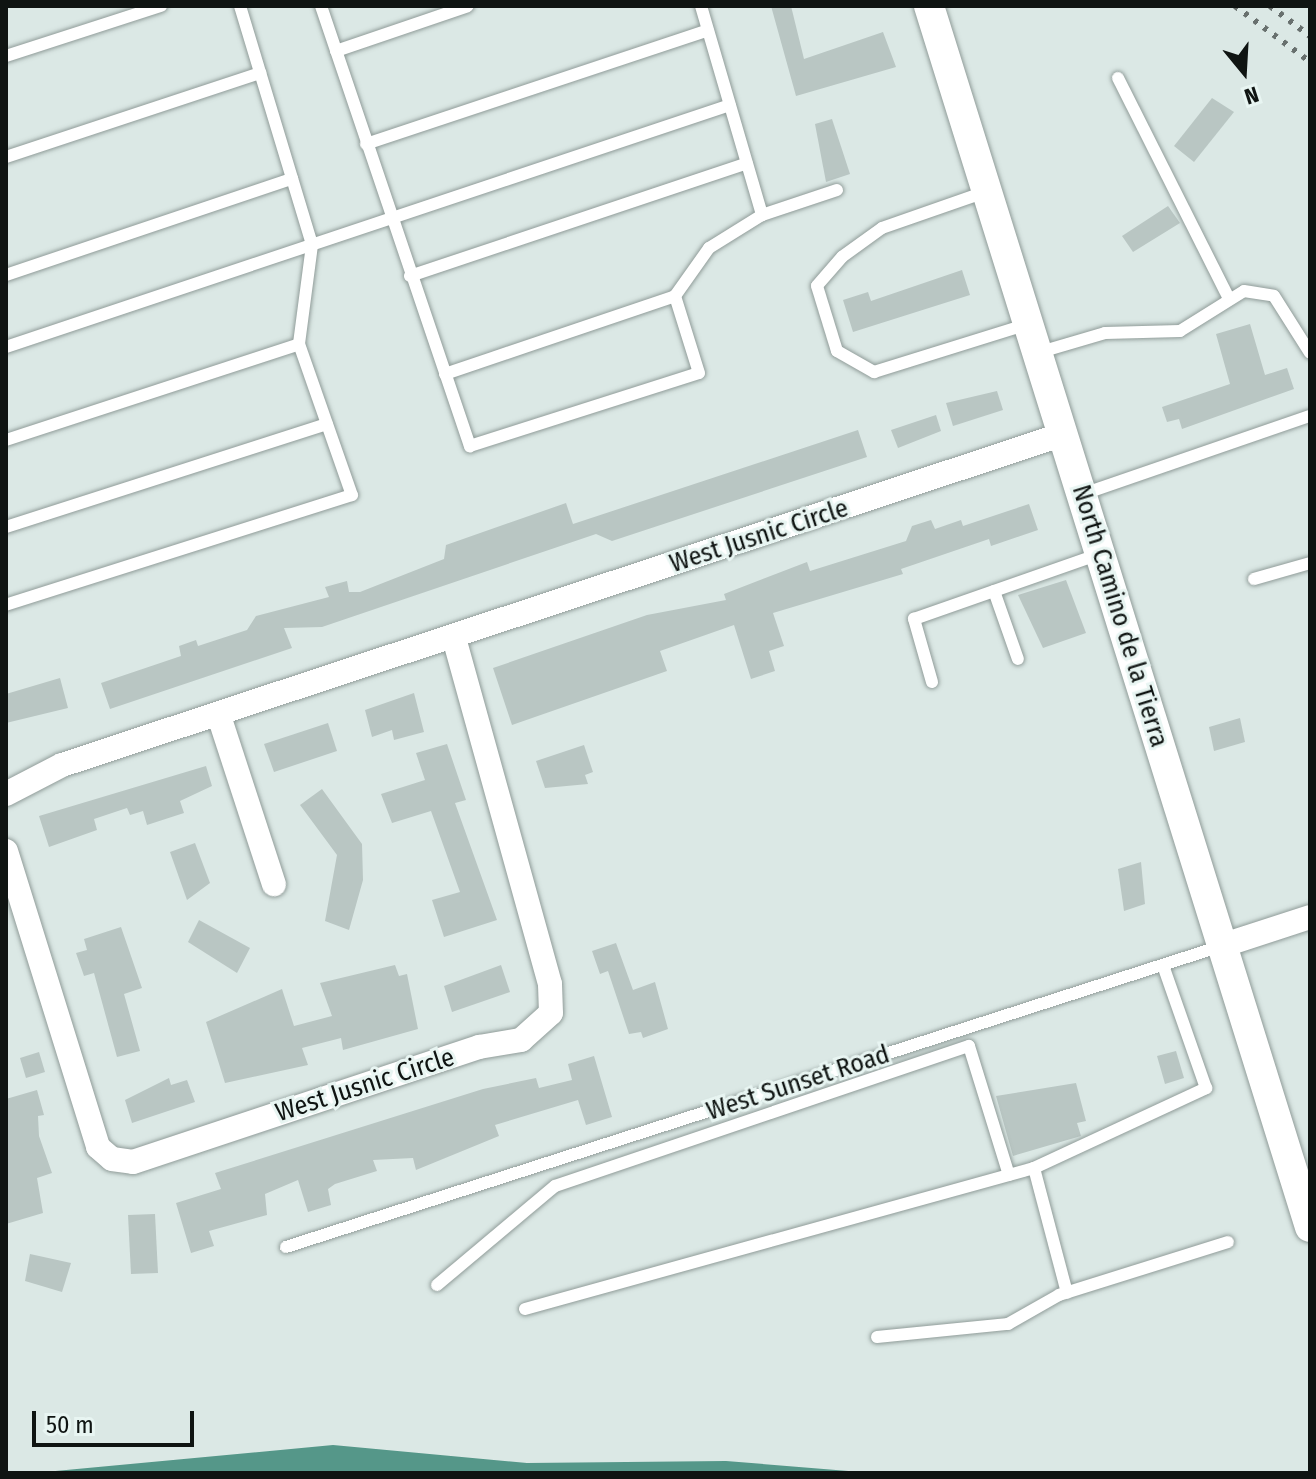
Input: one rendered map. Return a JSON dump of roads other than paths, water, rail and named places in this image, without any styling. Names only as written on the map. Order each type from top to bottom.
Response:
[{"type":"street","name":"North Camino de la Tierra","points":[[929,6],[1308,1216]]},
{"type":"street","name":"West Jusnic Circle","points":[[6,794],[62,765],[219,716],[1064,434]]},
{"type":"street","name":"West Jusnic Circle","points":[[6,851],[98,1147],[109,1168],[479,1047],[521,1040],[553,1026],[552,994],[527,879],[454,637]]},
{"type":"street","points":[[219,716],[274,884]]},
{"type":"street","name":"West Sunset Road","points":[[1221,946],[1310,917]]},
{"type":"lane","points":[[6,56],[161,6]]},
{"type":"lane","points":[[6,605],[352,495],[299,344],[312,245],[240,6]]},
{"type":"lane","points":[[321,6],[470,446],[699,373],[675,296]]},
{"type":"lane","points":[[336,51],[468,6]]},
{"type":"lane","points":[[701,6],[762,215]]},
{"type":"lane","points":[[366,144],[708,30]]},
{"type":"lane","points":[[6,157],[260,73]]},
{"type":"lane","points":[[1118,78],[1229,299]]},
{"type":"lane","points":[[6,347],[730,105]]},
{"type":"lane","points":[[410,276],[747,163]]},
{"type":"lane","points":[[6,275],[292,179]]},
{"type":"lane","points":[[445,374],[675,296],[709,248],[762,215],[837,190]]},
{"type":"lane","points":[[988,191],[882,228],[842,257],[817,286],[837,351],[874,372],[1028,324]]},
{"type":"lane","points":[[1036,353],[1105,333],[1180,331],[1244,291],[1274,296],[1310,353]]},
{"type":"lane","points":[[6,440],[299,344]]},
{"type":"lane","points":[[1083,494],[1310,416]]},
{"type":"lane","points":[[6,527],[327,424]]},
{"type":"lane","points":[[932,682],[914,619],[1100,554]]},
{"type":"lane","points":[[1254,579],[1310,563]]},
{"type":"lane","points":[[994,591],[1018,659]]},
{"type":"lane","name":"West Sunset Road","points":[[286,1247],[1221,946]]},
{"type":"lane","points":[[525,1309],[1034,1168],[1206,1088],[1163,965]]},
{"type":"lane","points":[[437,1285],[555,1186],[969,1046],[1009,1175]]},
{"type":"lane","points":[[1034,1168],[1067,1293]]},
{"type":"lane","points":[[877,1337],[1008,1324],[1067,1293],[1228,1242]]},
{"type":"railway","points":[[1235,6],[1310,62]]},
{"type":"railway","points":[[1270,6],[1310,36]]}]
